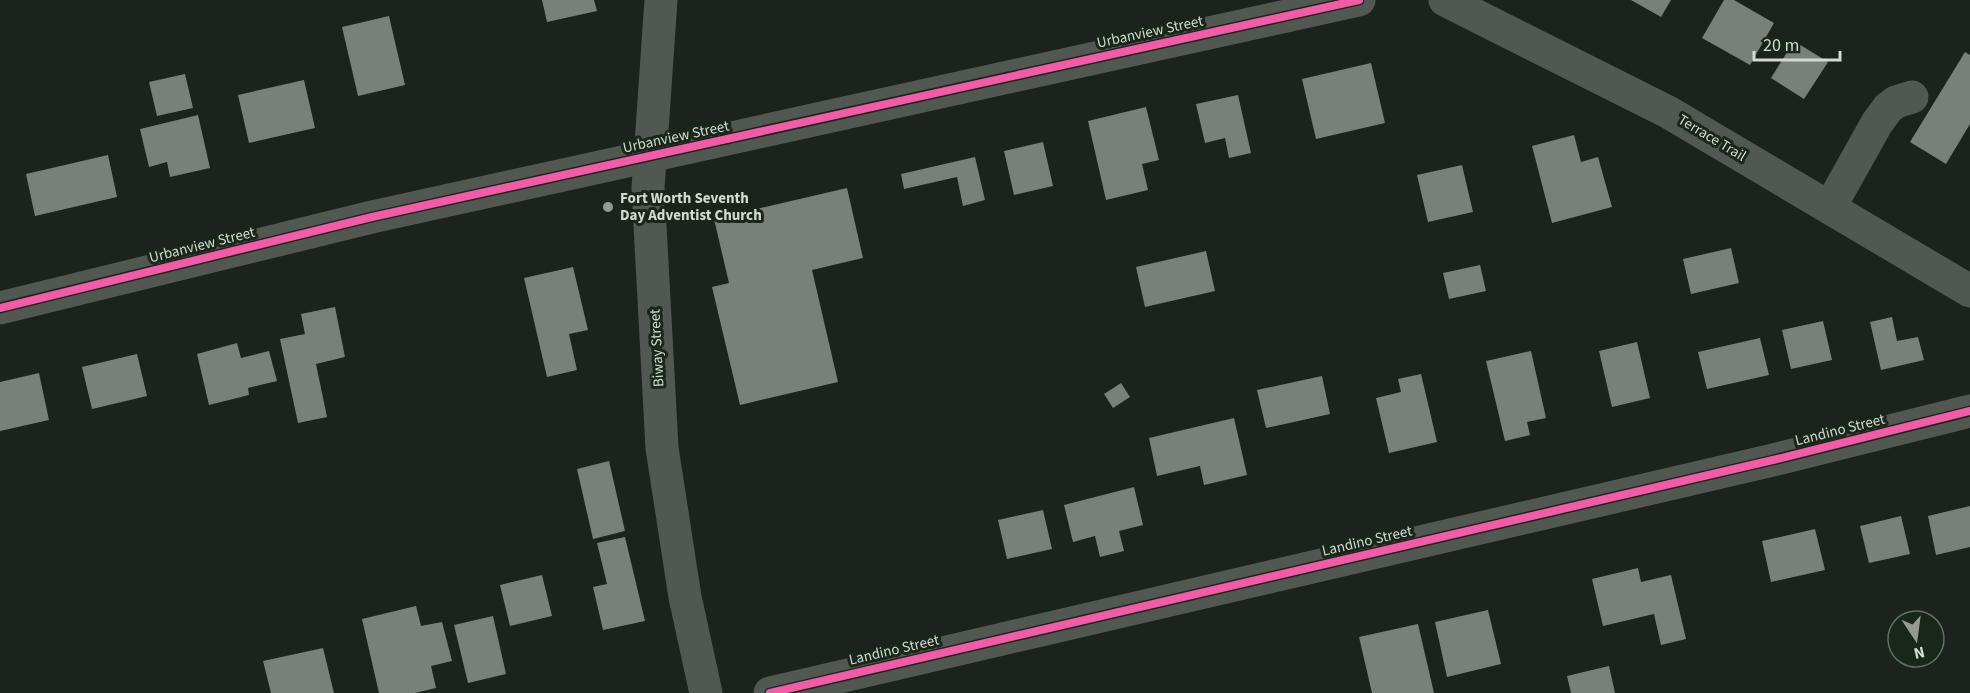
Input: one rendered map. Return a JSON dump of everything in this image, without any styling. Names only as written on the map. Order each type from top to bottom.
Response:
[{"type":"street","name":"Biway Street","points":[[662,0],[648,188],[662,448],[685,597],[706,693]]},
{"type":"street","name":"Urbanview Street","points":[[0,308],[360,220],[1359,0]]},
{"type":"street","name":"Terrace Trail","points":[[1445,0],[1668,112],[1970,291]]},
{"type":"street","points":[[1830,207],[1887,108],[1896,102],[1912,97]]},
{"type":"street","name":"Landino Street","points":[[770,693],[1773,460],[1970,411]]},
{"type":"building","points":[[542,0],[594,0],[597,11],[547,22]]},
{"type":"building","points":[[1631,0],[1671,0],[1661,17]]},
{"type":"building","points":[[1724,0],[1734,0],[1774,23],[1750,65],[1702,38]]},
{"type":"building","points":[[389,16],[405,85],[358,96],[342,27]]},
{"type":"building","points":[[1794,41],[1828,62],[1804,99],[1771,78]]},
{"type":"building","points":[[1965,52],[1970,55],[1970,124],[1946,164],[1910,142]]},
{"type":"building","points":[[1371,63],[1385,123],[1316,139],[1302,79]]},
{"type":"building","points":[[185,74],[193,108],[157,116],[149,82]]},
{"type":"building","points":[[304,80],[315,128],[249,143],[238,95]]},
{"type":"building","points":[[1238,95],[1251,153],[1229,158],[1225,138],[1205,143],[1196,104]]},
{"type":"building","points":[[1146,107],[1159,160],[1142,164],[1148,190],[1106,200],[1088,121]]},
{"type":"building","points":[[198,115],[210,168],[170,177],[167,162],[149,167],[140,129]]},
{"type":"building","points":[[1574,135],[1581,162],[1598,157],[1612,207],[1552,223],[1532,146]]},
{"type":"building","points":[[1043,142],[1053,186],[1014,195],[1004,151]]},
{"type":"building","points":[[108,155],[117,197],[35,216],[26,174]]},
{"type":"building","points":[[975,157],[985,200],[963,206],[957,177],[904,189],[901,174]]},
{"type":"building","points":[[1462,165],[1473,212],[1428,222],[1417,175]]},
{"type":"building","points":[[847,188],[863,258],[812,270],[838,382],[740,405],[712,287],[729,283],[714,219]]},
{"type":"building","points":[[1731,248],[1739,283],[1691,294],[1683,259]]},
{"type":"building","points":[[1206,251],[1215,291],[1145,307],[1136,267]]},
{"type":"building","points":[[1480,265],[1486,291],[1449,299],[1443,273]]},
{"type":"building","points":[[573,267],[588,330],[569,334],[577,370],[547,377],[524,278]]},
{"type":"building","points":[[335,307],[345,357],[316,364],[327,417],[298,423],[280,339],[305,334],[301,314]]},
{"type":"building","points":[[1892,317],[1897,341],[1918,337],[1924,360],[1881,370],[1870,322]]},
{"type":"building","points":[[1823,321],[1832,360],[1791,369],[1782,330]]},
{"type":"building","points":[[1760,338],[1769,375],[1707,389],[1698,352]]},
{"type":"building","points":[[1637,342],[1650,398],[1612,407],[1599,351]]},
{"type":"building","points":[[237,343],[241,358],[269,351],[277,381],[248,388],[249,395],[209,405],[197,354]]},
{"type":"building","points":[[1531,351],[1546,418],[1527,422],[1530,435],[1505,441],[1486,361]]},
{"type":"building","points":[[137,354],[147,396],[92,409],[82,367]]},
{"type":"building","points":[[39,373],[49,420],[0,431],[0,382]]},
{"type":"building","points":[[1421,374],[1437,442],[1389,453],[1376,398],[1401,392],[1398,379]]},
{"type":"building","points":[[1322,376],[1330,414],[1266,428],[1257,390]]},
{"type":"building","points":[[1121,383],[1130,397],[1113,408],[1104,394]]},
{"type":"building","points":[[1234,418],[1247,475],[1204,485],[1200,466],[1157,476],[1149,438]]},
{"type":"building","points":[[609,461],[625,531],[593,539],[577,469]]},
{"type":"building","points":[[1134,487],[1143,525],[1119,531],[1124,551],[1100,557],[1095,536],[1073,542],[1064,505]]},
{"type":"building","points":[[1970,506],[1970,547],[1936,555],[1928,516]]},
{"type":"building","points":[[1043,510],[1052,549],[1007,559],[998,520]]},
{"type":"building","points":[[1901,516],[1910,554],[1869,563],[1860,526]]},
{"type":"building","points":[[1815,529],[1825,570],[1771,582],[1762,541]]},
{"type":"building","points":[[625,537],[645,621],[603,630],[593,587],[607,584],[597,543]]},
{"type":"building","points":[[1638,568],[1641,582],[1671,575],[1686,639],[1661,645],[1654,614],[1603,626],[1592,579]]},
{"type":"building","points":[[542,575],[552,616],[510,626],[500,585]]},
{"type":"building","points":[[416,606],[421,626],[442,622],[452,661],[431,666],[436,688],[415,693],[379,693],[362,619]]},
{"type":"building","points":[[1488,610],[1501,664],[1447,677],[1435,622]]},
{"type":"building","points":[[493,616],[506,674],[468,683],[454,625]]},
{"type":"building","points":[[1418,624],[1434,693],[1372,693],[1359,637]]},
{"type":"building","points":[[323,648],[334,693],[271,693],[263,661]]},
{"type":"building","points":[[1609,666],[1615,693],[1571,693],[1567,676]]},
{"type":"cycle path","points":[[0,308],[372,217],[1359,0]]},
{"type":"cycle path","points":[[770,693],[1773,460],[1970,411]]},
{"type":"place","name":"Fort Worth Seventh Day Adventist Church","points":[[608,207]]}]
